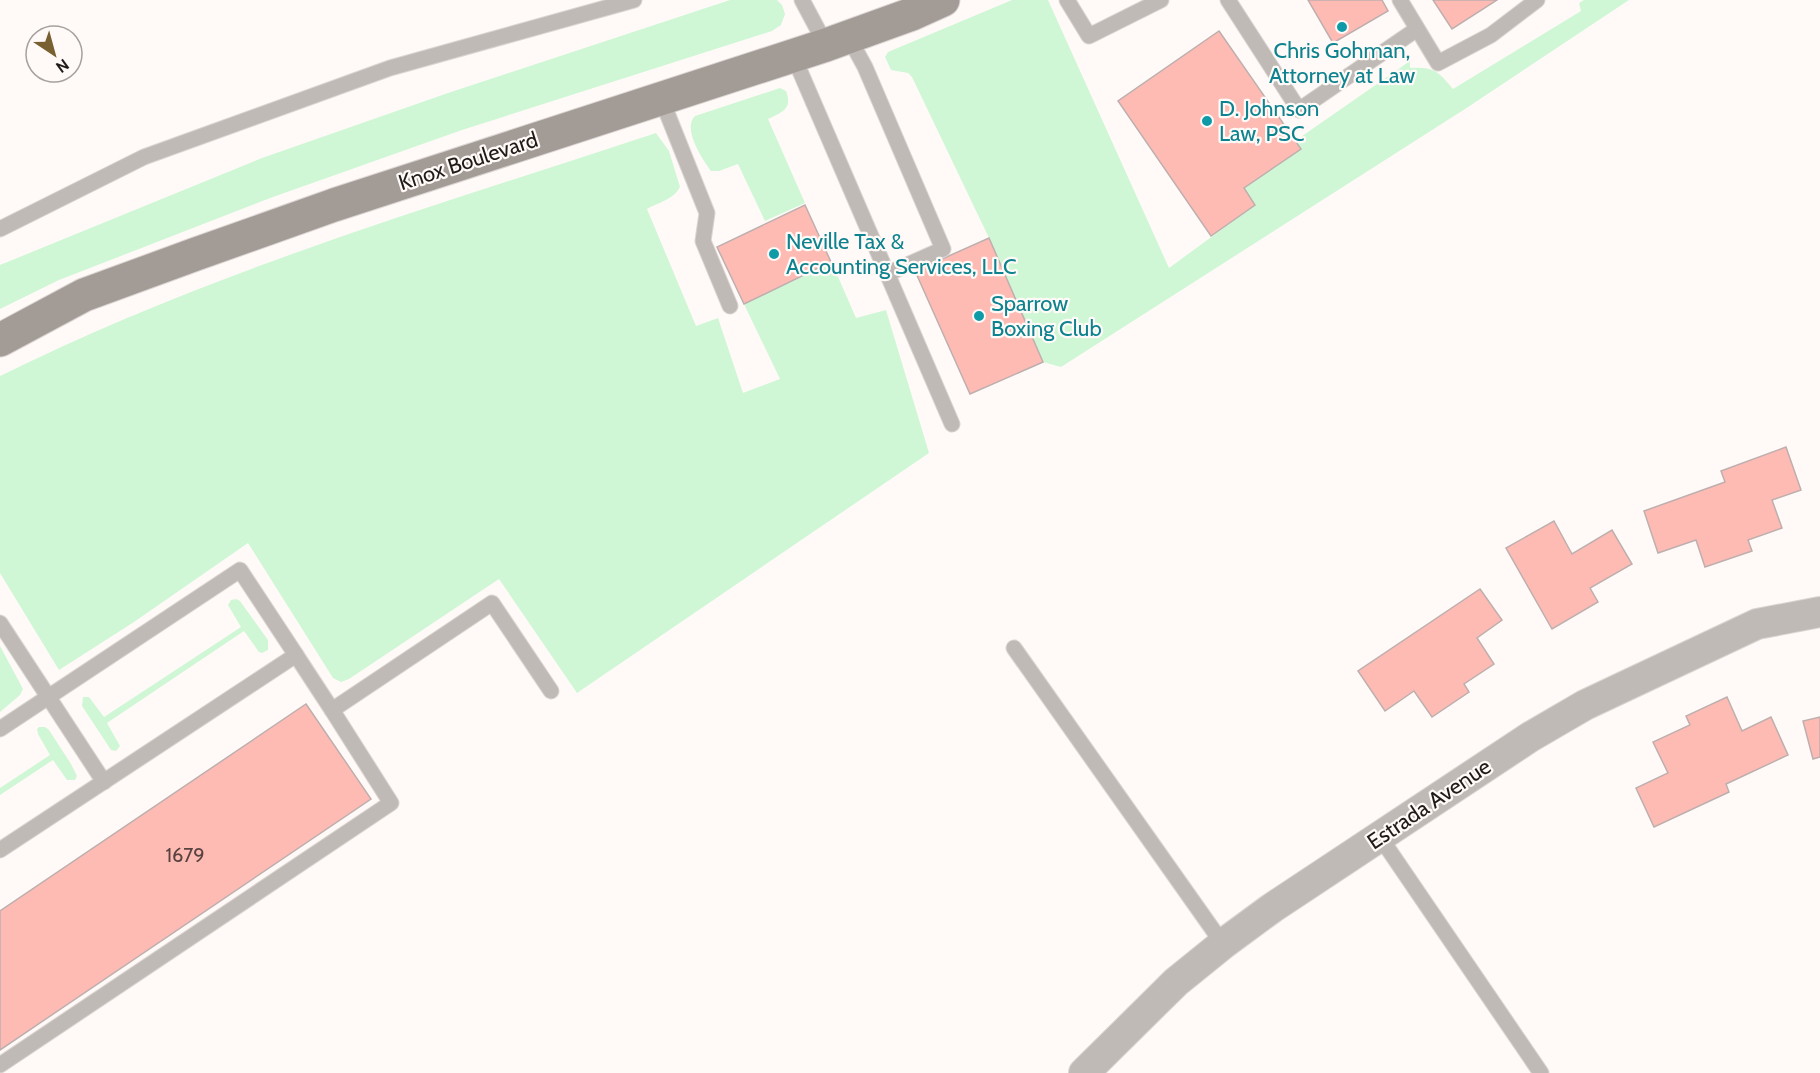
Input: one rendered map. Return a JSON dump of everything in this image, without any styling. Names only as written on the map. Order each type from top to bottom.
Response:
[{"type":"main road","name":"Knox Boulevard","points":[[0,340],[84,295],[196,254],[334,205],[793,56],[912,14],[943,0]]},
{"type":"street","name":"Estrada Avenue","points":[[1084,1073],[1176,982],[1223,944],[1272,908],[1530,736],[1585,705],[1757,624],[1820,612]]},
{"type":"lane","points":[[0,229],[144,157],[390,68],[633,0]]},
{"type":"lane","points":[[802,0],[837,41],[865,67],[943,249],[887,274]]},
{"type":"lane","points":[[1067,0],[1089,36],[1161,0]]},
{"type":"lane","points":[[1228,0],[1299,110],[1417,29]]},
{"type":"lane","points":[[1400,0],[1438,63],[1491,34],[1537,0]]},
{"type":"lane","points":[[793,56],[952,424]]},
{"type":"lane","points":[[661,98],[707,213],[703,241],[730,306]]},
{"type":"lane","points":[[0,729],[240,570],[391,802],[0,1065]]},
{"type":"lane","points":[[332,710],[492,603],[551,691]]},
{"type":"lane","points":[[0,623],[104,782]]},
{"type":"lane","points":[[1014,648],[1223,944]]},
{"type":"lane","points":[[0,850],[296,655]]},
{"type":"lane","points":[[1380,837],[1541,1073]]},
{"type":"green space","points":[[730,0],[777,0],[782,5],[785,14],[781,25],[772,31],[462,130],[273,197],[59,280],[0,309],[0,265],[262,158],[448,93]]},
{"type":"green space","points":[[1012,0],[1048,0],[1169,268],[1255,205],[1244,188],[1300,148],[1295,141],[1410,61],[1410,68],[1435,71],[1453,89],[1581,11],[1579,3],[1584,0],[1629,0],[1465,109],[1061,367],[1043,362],[989,238],[912,77],[908,73],[891,70],[885,57],[888,52]]},
{"type":"green space","points":[[780,88],[786,91],[787,106],[782,112],[768,119],[805,203],[765,221],[738,164],[719,171],[711,171],[695,144],[691,128],[695,116]]},
{"type":"green space","points":[[656,133],[669,151],[680,187],[670,198],[647,209],[696,326],[718,318],[743,393],[780,379],[744,304],[832,263],[856,318],[886,310],[929,453],[577,693],[499,579],[349,679],[341,682],[333,678],[248,543],[134,622],[59,670],[0,573],[0,376],[160,304],[241,273],[406,215]]},
{"type":"green space","points":[[231,600],[240,601],[268,640],[268,650],[259,652],[244,631],[107,723],[120,746],[116,751],[111,750],[82,706],[83,697],[89,697],[104,717],[241,627],[228,605]]},
{"type":"green space","points":[[0,646],[23,689],[20,695],[0,712]]},
{"type":"green space","points":[[39,727],[49,730],[71,764],[77,776],[75,780],[67,780],[53,760],[0,795],[0,788],[50,755],[38,734]]},
{"type":"building","name":"Chris Gohman, Attorney at Law","points":[[1308,0],[1382,0],[1388,11],[1333,43]]},
{"type":"building","points":[[1433,0],[1497,0],[1452,29]]},
{"type":"building","name":"D. Johnson Law, PSC","points":[[1219,31],[1301,149],[1244,188],[1255,205],[1211,236],[1118,101]]},
{"type":"building","name":"Neville Tax & Accounting Services, LLC","points":[[805,205],[831,262],[744,304],[717,247]]},
{"type":"building","name":"Sparrow Boxing Club","points":[[989,238],[1043,362],[970,394],[915,271]]},
{"type":"building","points":[[1786,447],[1801,490],[1772,500],[1782,528],[1748,540],[1752,551],[1705,567],[1696,540],[1658,553],[1644,511],[1725,482],[1721,471]]},
{"type":"building","points":[[1554,521],[1572,554],[1612,530],[1632,564],[1590,588],[1598,602],[1552,629],[1506,548]]},
{"type":"building","points":[[1480,589],[1502,620],[1477,638],[1494,664],[1464,684],[1469,692],[1432,717],[1414,691],[1385,711],[1358,671]]},
{"type":"building","points":[[1727,697],[1742,731],[1771,717],[1788,755],[1726,784],[1729,792],[1654,827],[1636,788],[1668,773],[1653,742],[1690,725],[1686,716]]},
{"type":"building","points":[[306,704],[371,799],[0,1050],[0,911]]},
{"type":"building","points":[[1820,717],[1820,757],[1813,759],[1803,721]]},
{"type":"place","name":"Chris Gohman, Attorney at Law","points":[[1342,27]]},
{"type":"place","name":"D. Johnson Law, PSC","points":[[1207,121]]},
{"type":"place","name":"Neville Tax & Accounting Services, LLC","points":[[774,254]]},
{"type":"place","name":"Sparrow Boxing Club","points":[[979,316]]}]
